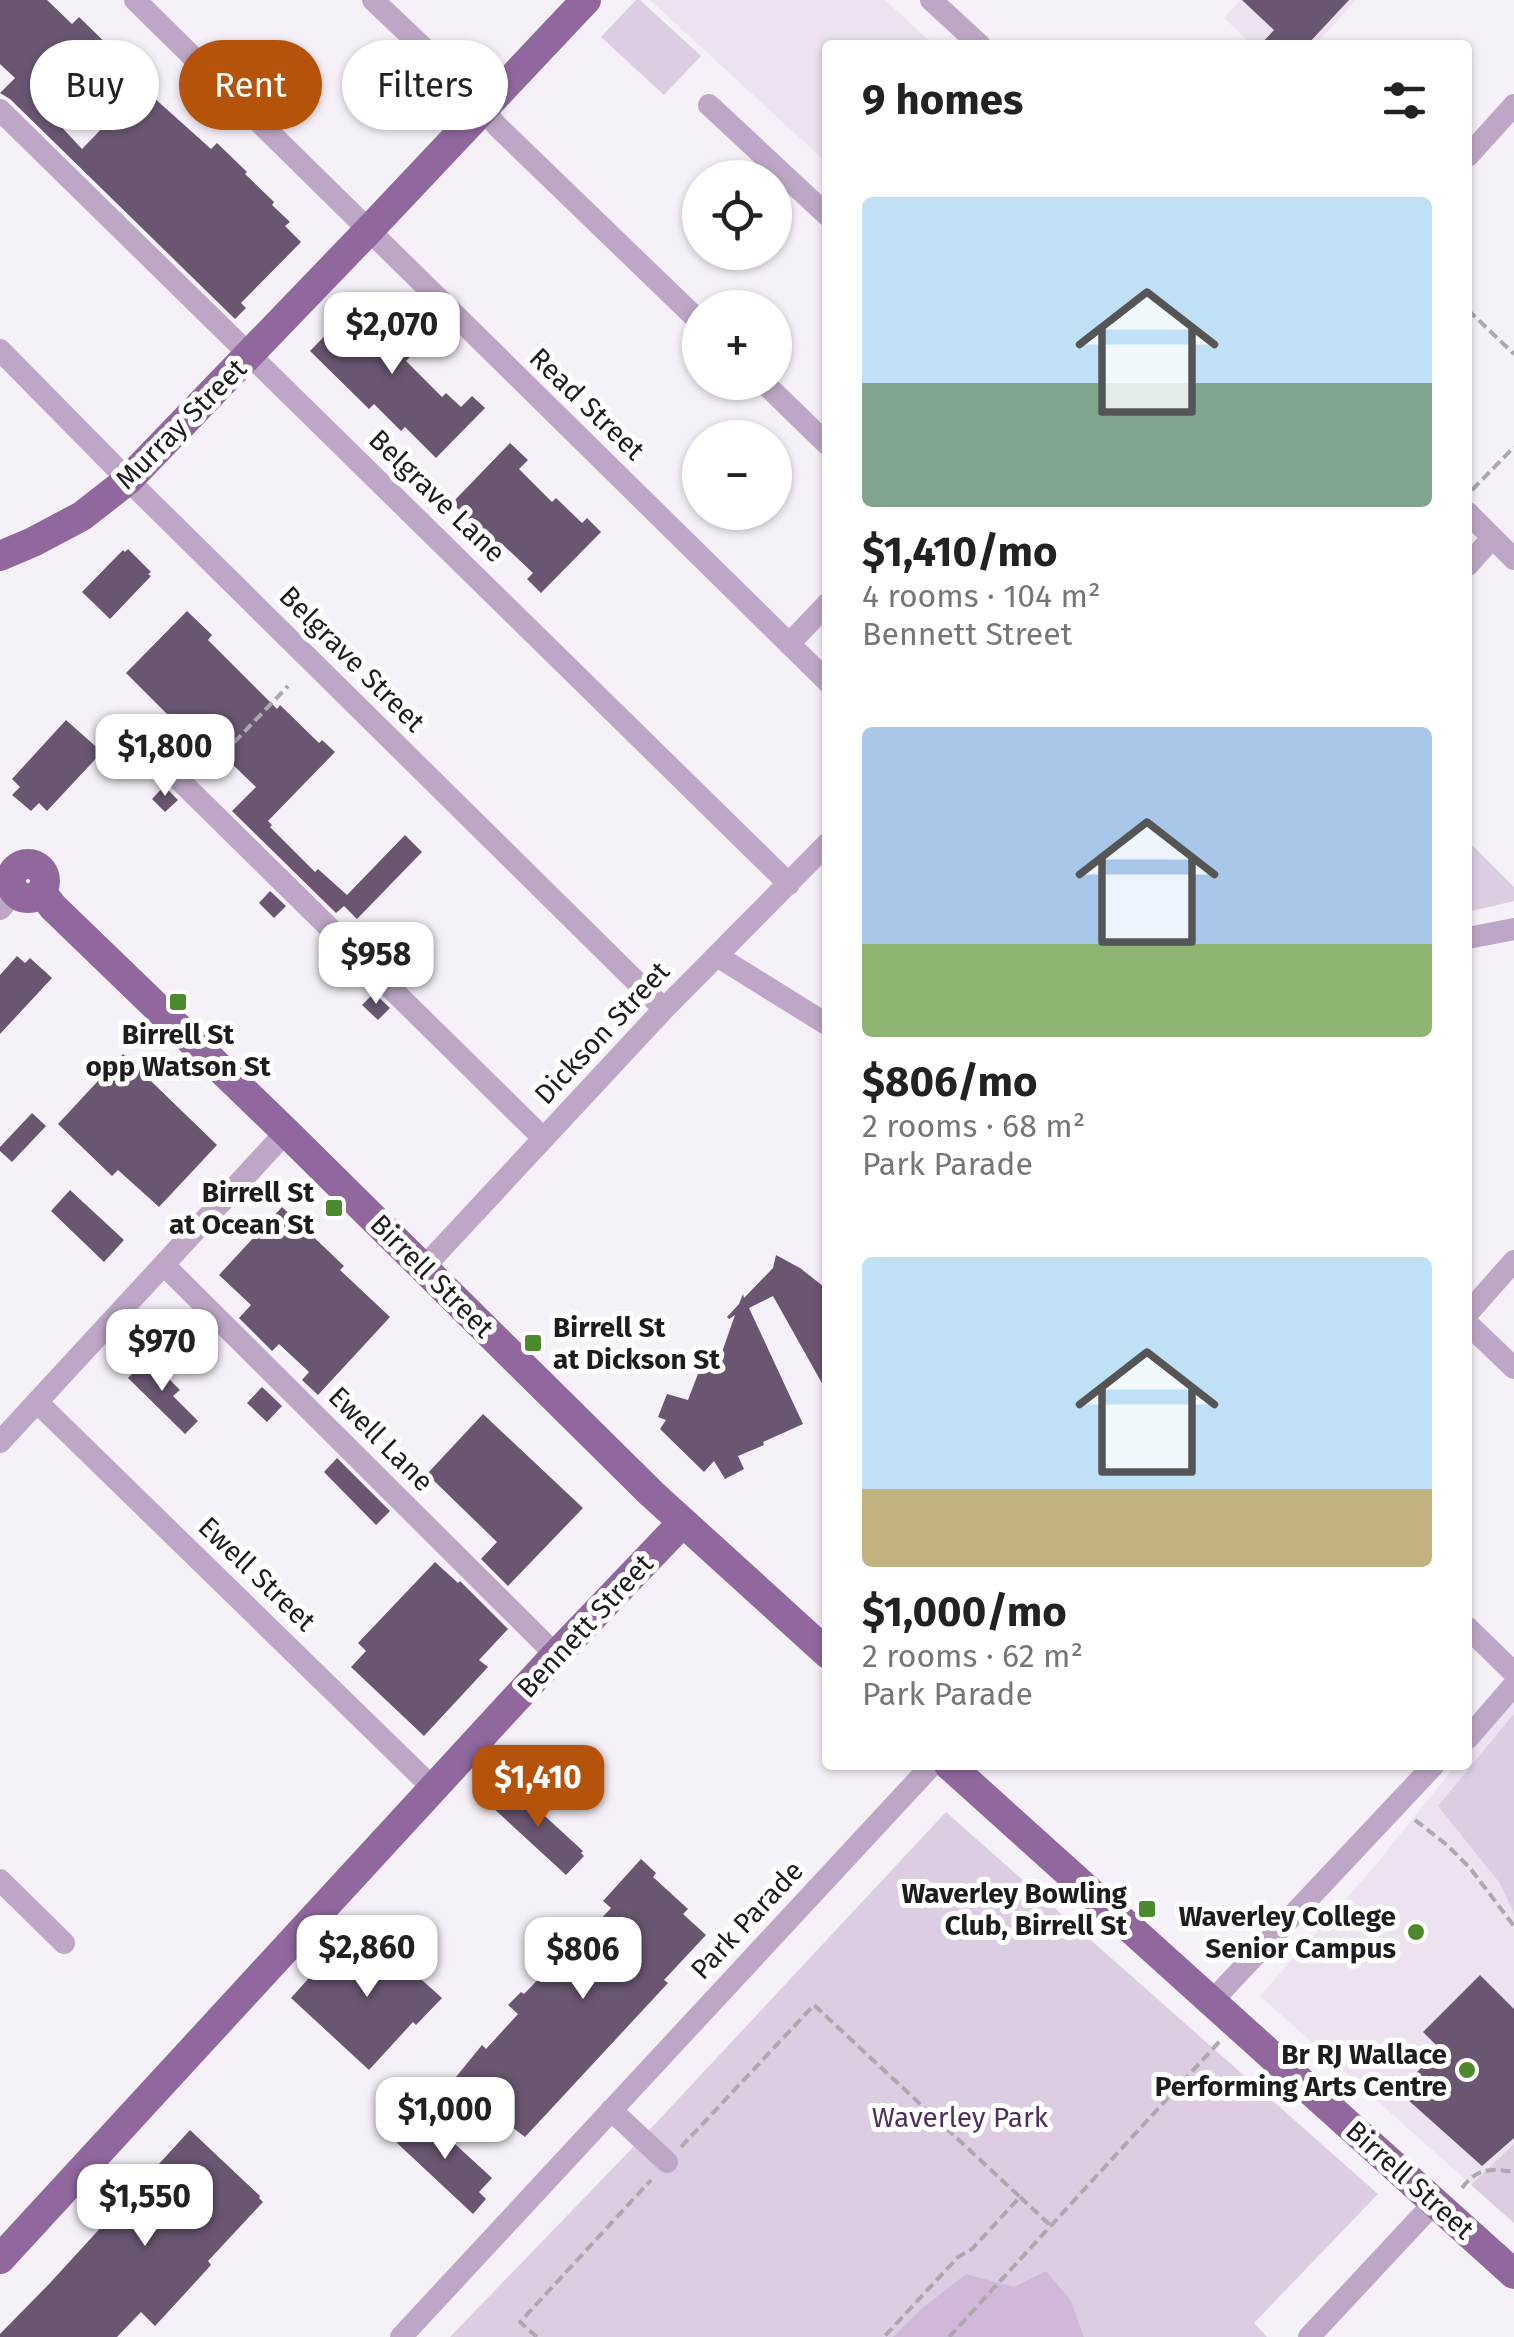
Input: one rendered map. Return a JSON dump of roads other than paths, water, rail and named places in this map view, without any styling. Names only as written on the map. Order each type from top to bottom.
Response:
[{"type":"main road","name":"Murray Street","points":[[508,83],[586,0]]},
{"type":"main road","name":"Murray Street","points":[[0,556],[82,516],[128,480],[463,130]]},
{"type":"main road","name":"Birrell Street","points":[[15,883],[53,907],[568,1412],[822,1649]]},
{"type":"main road","name":"Bennett Street","points":[[0,2259],[683,1522]]},
{"type":"main road","name":"Birrell Street","points":[[956,1770],[1514,2274]]},
{"type":"street","name":"Read Street","points":[[135,0],[822,676]]},
{"type":"street","points":[[374,0],[416,40]]},
{"type":"street","points":[[931,0],[975,40]]},
{"type":"street","points":[[708,105],[822,210]]},
{"type":"street","points":[[1472,152],[1514,105]]},
{"type":"street","name":"Belgrave Lane","points":[[0,110],[789,884]]},
{"type":"street","points":[[501,130],[682,305]]},
{"type":"street","name":"Belgrave Street","points":[[0,350],[664,1009]]},
{"type":"street","points":[[782,400],[822,439]]},
{"type":"street","points":[[1472,518],[1514,559]]},
{"type":"street","points":[[1472,560],[1492,538]]},
{"type":"street","points":[[789,644],[822,609]]},
{"type":"street","points":[[166,766],[543,1138]]},
{"type":"street","name":"Dickson Street","points":[[424,1268],[664,1009],[822,849]]},
{"type":"street","points":[[1472,937],[1514,929]]},
{"type":"street","points":[[716,956],[822,1021]]},
{"type":"street","points":[[0,1442],[286,1132]]},
{"type":"street","points":[[1472,1309],[1514,1262]]},
{"type":"street","name":"Ewell Lane","points":[[164,1264],[556,1655]]},
{"type":"street","points":[[1472,1328],[1514,1368]]},
{"type":"street","name":"Ewell Street","points":[[38,1402],[434,1789]]},
{"type":"street","points":[[1472,1632],[1514,1673]]},
{"type":"street","points":[[1472,1733],[1514,1685]]},
{"type":"street","name":"Park Parade","points":[[402,2337],[927,1770]]},
{"type":"street","points":[[1212,2001],[1429,1770]]},
{"type":"street","points":[[0,1880],[64,1943]]},
{"type":"street","points":[[611,2110],[667,2162]]},
{"type":"street","points":[[1308,2337],[1435,2202]]},
{"type":"place","name":"Birrell St opp Watson St","points":[[178,1002]]},
{"type":"place","name":"Birrell St at Ocean St","points":[[334,1208]]},
{"type":"place","name":"Birrell St at Dickson St","points":[[533,1343]]},
{"type":"place","name":"Waverley Bowling Club, Birrell St","points":[[1147,1909]]},
{"type":"place","name":"Waverley College Senior Campus","points":[[1416,1932]]},
{"type":"place","name":"Br RJ Wallace Performing Arts Centre","points":[[1467,2070]]},
{"type":"park label","name":"Waverley Park","points":[[960,2117]]}]
